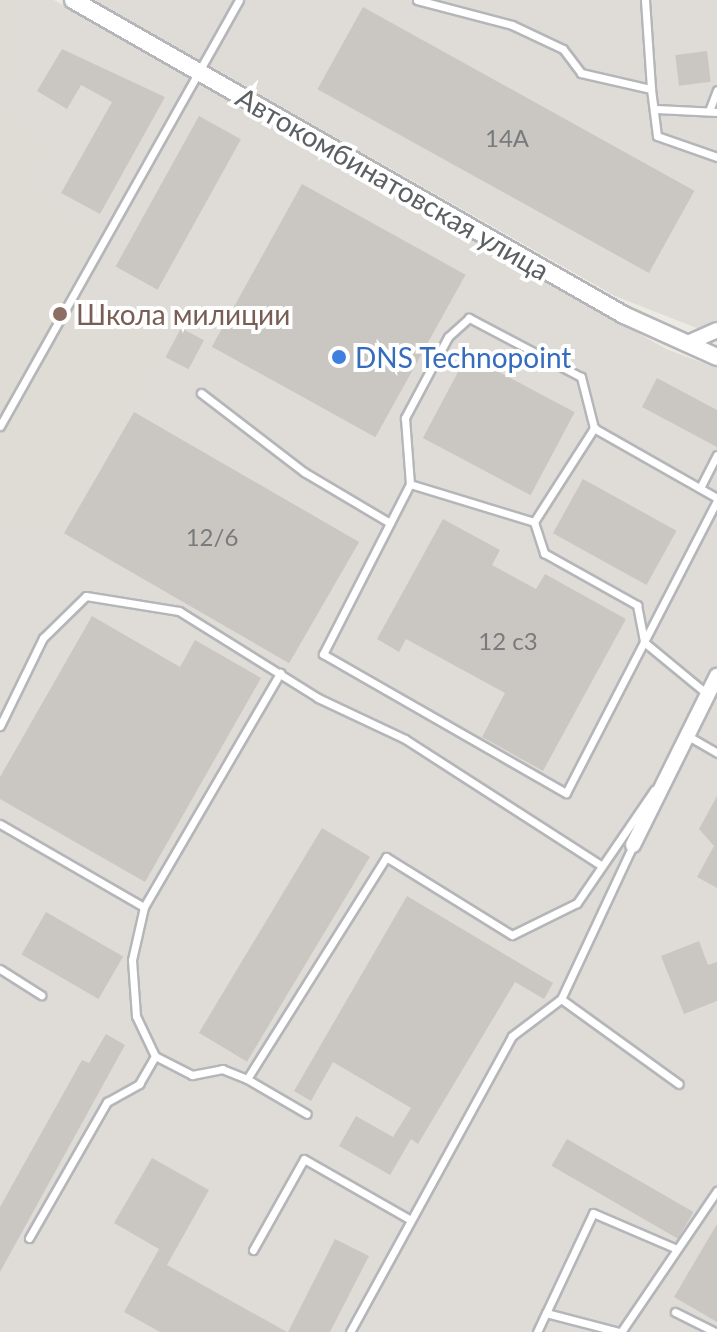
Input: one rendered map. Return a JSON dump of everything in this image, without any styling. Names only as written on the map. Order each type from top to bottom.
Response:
[{"type":"street","name":"Автокомбинатовская улица","points":[[73,0],[624,315],[717,357]]},
{"type":"street","points":[[688,343],[717,330]]},
{"type":"street","points":[[633,845],[687,735],[710,700],[717,676]]},
{"type":"lane","points":[[0,426],[239,0]]},
{"type":"lane","points":[[417,0],[512,25],[563,49],[581,73],[651,89]]},
{"type":"lane","points":[[645,0],[657,136],[717,157]]},
{"type":"lane","points":[[656,109],[713,112],[717,90]]},
{"type":"lane","points":[[469,318],[581,377],[594,428],[717,499],[566,793],[323,654],[410,484],[405,418],[448,337],[469,318]]},
{"type":"lane","points":[[201,393],[304,472],[390,523]]},
{"type":"lane","points":[[534,522],[594,428]]},
{"type":"lane","points":[[700,488],[717,455]]},
{"type":"lane","points":[[410,484],[534,522]]},
{"type":"lane","points":[[534,522],[544,553],[637,605],[644,642],[710,700]]},
{"type":"lane","points":[[0,726],[43,638],[86,596],[179,611],[280,673],[405,739],[599,864]]},
{"type":"lane","points":[[280,673],[144,907],[132,960],[136,1016],[155,1056],[192,1075],[222,1069],[247,1079],[307,1114]]},
{"type":"lane","points":[[687,735],[717,753]]},
{"type":"lane","points":[[247,1079],[386,857],[512,935],[577,903],[599,864],[672,765]]},
{"type":"lane","points":[[0,824],[144,907]]},
{"type":"lane","points":[[350,1332],[409,1219],[512,1036],[561,999],[633,845]]},
{"type":"lane","points":[[0,969],[41,995]]},
{"type":"lane","points":[[561,999],[679,1084]]},
{"type":"lane","points":[[29,1238],[107,1102],[139,1084],[155,1056]]},
{"type":"lane","points":[[253,1250],[304,1159],[409,1219]]},
{"type":"lane","points":[[546,1313],[620,1332],[717,1191]]},
{"type":"lane","points":[[537,1332],[593,1213],[677,1249]]},
{"type":"lane","points":[[675,1312],[715,1332]]},
{"type":"shaded area","points":[[0,0],[54,0],[666,349],[717,368],[717,1332],[0,1332]]},
{"type":"shaded area","points":[[1,0],[18,10],[1,38],[25,51],[0,88]]},
{"type":"shaded area","points":[[94,0],[717,0],[717,336],[615,296]]},
{"type":"shaded area","name":"Школа милиции","points":[[0,116],[47,145],[28,181],[45,192],[41,200],[100,234],[71,284],[168,345],[53,536],[14,515],[0,541]]},
{"type":"building","points":[[363,7],[694,191],[649,273],[317,89]]},
{"type":"building","points":[[62,49],[165,97],[100,214],[61,193],[112,102],[81,85],[67,109],[37,91]]},
{"type":"building","points":[[707,51],[711,82],[679,86],[675,55]]},
{"type":"building","points":[[199,116],[241,139],[158,290],[116,266]]},
{"type":"building","points":[[302,184],[466,275],[375,437],[212,347]]},
{"type":"building","points":[[181,328],[204,340],[188,369],[166,357]]},
{"type":"building","points":[[467,355],[575,412],[531,495],[423,438]]},
{"type":"building","points":[[657,378],[717,410],[717,447],[642,407]]},
{"type":"building","points":[[134,412],[359,542],[289,663],[64,533]]},
{"type":"building","points":[[583,479],[677,531],[647,585],[553,533]]},
{"type":"building","points":[[443,519],[500,550],[492,565],[536,589],[545,574],[626,619],[543,771],[482,737],[505,693],[406,639],[399,652],[377,639]]},
{"type":"building","points":[[92,616],[180,667],[195,640],[261,678],[145,882],[0,799],[0,777]]},
{"type":"building","points":[[717,796],[717,888],[697,877],[714,846],[699,829]]},
{"type":"building","points":[[322,828],[370,857],[247,1062],[199,1033]]},
{"type":"building","points":[[407,896],[553,983],[544,999],[515,982],[418,1144],[411,1139],[390,1175],[339,1146],[356,1116],[393,1137],[411,1108],[333,1062],[311,1101],[294,1091]]},
{"type":"building","points":[[46,912],[123,956],[99,999],[22,954]]},
{"type":"building","points":[[699,941],[708,965],[717,962],[717,1001],[684,1014],[661,956]]},
{"type":"building","points":[[106,1034],[125,1045],[0,1272],[0,1207],[82,1060],[89,1063]]},
{"type":"building","points":[[567,1139],[693,1212],[678,1239],[552,1166]]},
{"type":"building","points":[[152,1158],[209,1190],[167,1265],[287,1332],[160,1332],[124,1312],[159,1249],[114,1223]]},
{"type":"building","points":[[717,1224],[717,1322],[674,1297]]},
{"type":"building","points":[[335,1239],[369,1256],[330,1332],[288,1332]]},
{"type":"place","name":"Школа милиции","points":[[60,314]]},
{"type":"place","name":"DNS Technopoint","points":[[339,357]]}]
